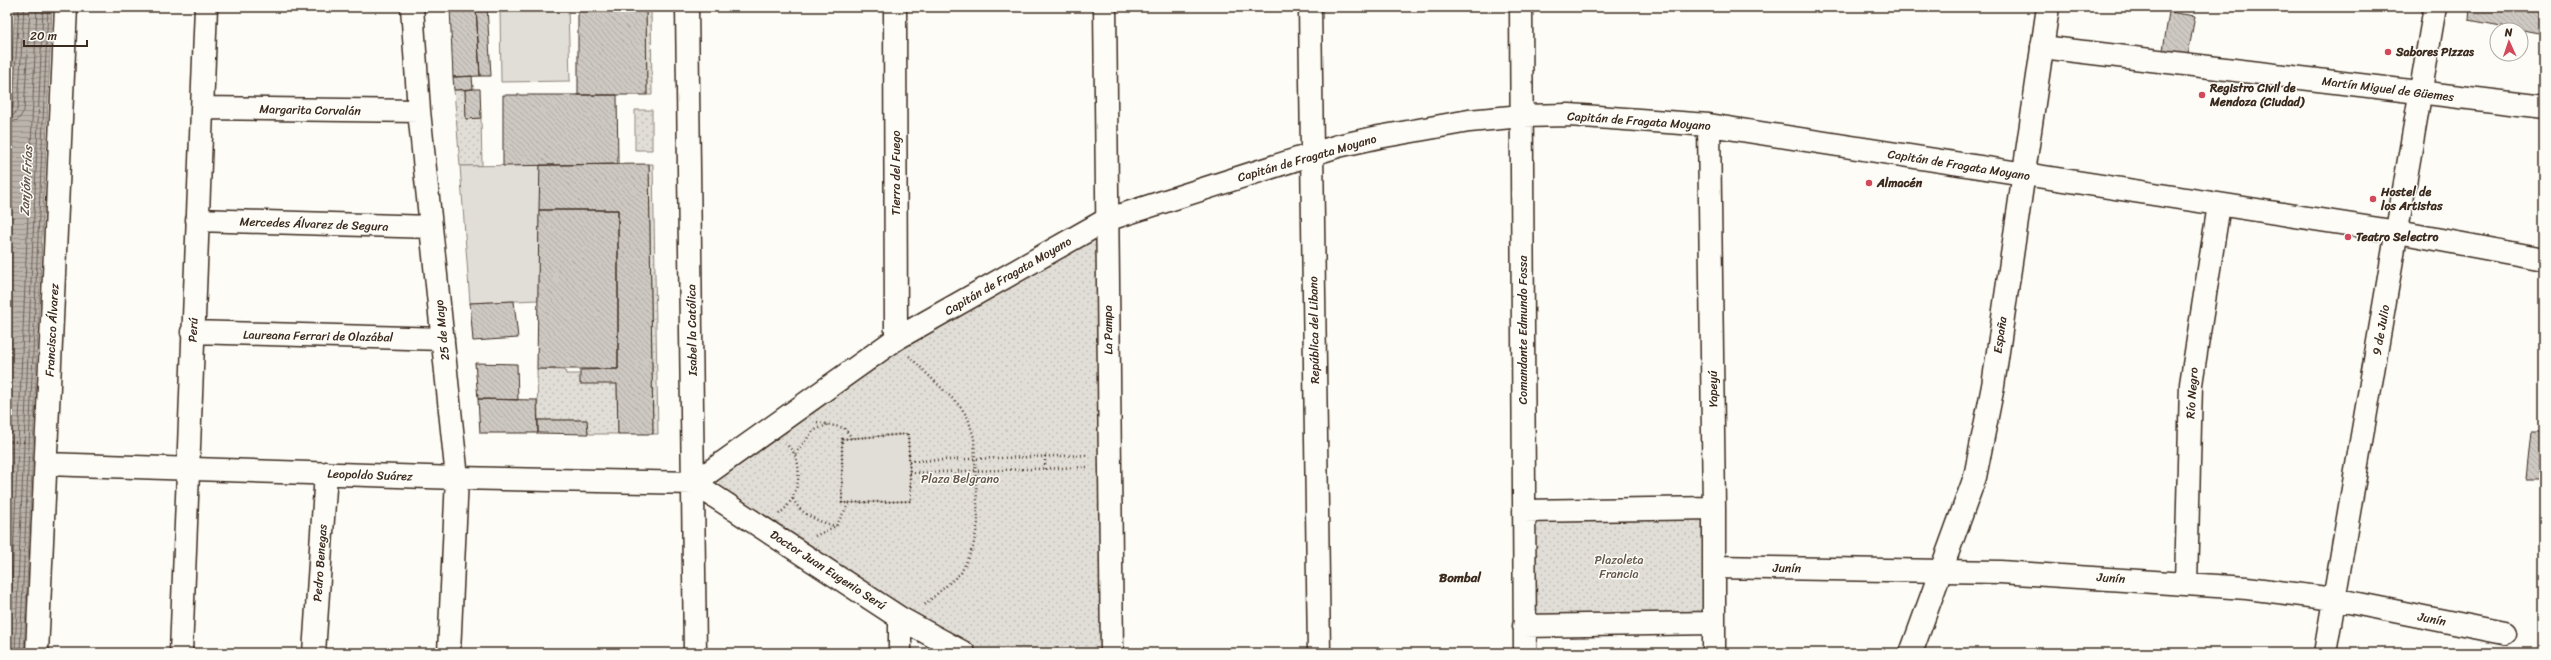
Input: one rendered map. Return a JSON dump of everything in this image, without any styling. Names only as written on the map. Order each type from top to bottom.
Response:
[{"type":"street","name":"Francisco Álvarez","points":[[37,653],[66,7]]},
{"type":"street","name":"Perú","points":[[181,653],[192,332],[206,7]]},
{"type":"street","name":"25 de Mayo","points":[[412,7],[419,111],[457,478],[449,653]]},
{"type":"street","name":"Isabel la Católica","points":[[687,7],[695,653]]},
{"type":"street","name":"Tierra del Fuego","points":[[895,7],[901,346]]},
{"type":"street","name":"La Pampa","points":[[1105,7],[1106,220],[1112,653]]},
{"type":"street","name":"República del Libano","points":[[1310,7],[1319,653]]},
{"type":"street","name":"Comandante Edmundo Fossa","points":[[1521,7],[1525,653]]},
{"type":"street","name":"España","points":[[1911,653],[1940,569],[1975,477],[1982,450],[1993,386],[2022,175],[2048,7]]},
{"type":"street","name":"9 de Julio","points":[[2325,653],[2422,93],[2435,7]]},
{"type":"street","name":"Martín Miguel de Güemes","points":[[2042,47],[2422,93],[2544,106]]},
{"type":"street","name":"Margarita Corvalán","points":[[202,108],[419,111]]},
{"type":"street","name":"Capitán de Fragata Moyano","points":[[694,483],[901,346],[1106,220],[1312,154],[1378,137],[1469,121],[1522,116],[1616,117],[1709,125],[2022,175],[2398,232],[2544,259]]},
{"type":"street","name":"Yapeyú","points":[[1709,125],[1714,508],[1714,653]]},
{"type":"street","name":"Río Negro","points":[[2186,584],[2191,384],[2219,205]]},
{"type":"street","name":"Mercedes Álvarez de Segura","points":[[197,220],[431,228]]},
{"type":"street","name":"Laureana Ferrari de Olazábal","points":[[192,332],[443,339]]},
{"type":"street","name":"Leopoldo Suárez","points":[[46,464],[457,478],[694,483]]},
{"type":"street","name":"Pedro Benegas","points":[[314,653],[326,474]]},
{"type":"street","name":"Doctor Juan Eugenio Serú","points":[[694,483],[909,614],[964,653]]},
{"type":"street","points":[[1524,511],[1714,508]]},
{"type":"street","name":"Junín","points":[[1714,567],[1940,569],[2290,592],[2334,599],[2504,633]]},
{"type":"street","points":[[900,653],[909,614]]},
{"type":"street","points":[[1524,626],[1714,623]]},
{"type":"path","points":[[901,346],[933,378],[968,418],[974,438],[978,523],[973,547],[961,573],[909,614]]},
{"type":"path","points":[[814,421],[844,428],[852,438]]},
{"type":"path","points":[[795,454],[813,431],[830,424]]},
{"type":"path","points":[[908,434],[911,501],[842,503],[842,439],[852,438],[908,434]]},
{"type":"path","points":[[7,441],[27,442]]},
{"type":"path","points":[[776,516],[793,499],[798,481],[795,454],[781,441]]},
{"type":"path","points":[[909,461],[1092,454]]},
{"type":"path","points":[[1045,456],[1045,468]]},
{"type":"path","points":[[910,473],[1092,467]]},
{"type":"path","points":[[793,499],[798,509],[823,523],[836,526]]},
{"type":"path","points":[[813,537],[836,526],[849,503]]},
{"type":"green space","points":[[500,7],[568,7],[570,81],[501,82]]},
{"type":"green space","points":[[646,7],[651,7],[652,95],[647,95]]},
{"type":"green space","points":[[454,90],[465,90],[466,119],[481,118],[482,166],[460,166]]},
{"type":"green space","points":[[635,110],[652,110],[652,150],[635,150]]},
{"type":"green space","points":[[649,164],[653,164],[658,434],[653,434]]},
{"type":"green space","points":[[540,165],[538,300],[470,303],[460,166]]},
{"type":"green space","name":"Plaza Belgrano","points":[[1102,229],[1108,653],[974,653],[703,483],[899,344]]},
{"type":"green space","points":[[537,369],[565,370],[566,374],[580,374],[617,384],[618,434],[588,434],[587,420],[538,420]]},
{"type":"green space","points":[[908,434],[911,501],[842,503],[842,439]]},
{"type":"green space","name":"Plazoleta Francia","points":[[1714,508],[1714,623],[1524,626],[1524,511]]},
{"type":"water","name":"Zanjón Frías","points":[[15,7],[52,7],[24,653],[7,653],[7,141]]},
{"type":"building","points":[[450,7],[476,7],[480,76],[453,77]]},
{"type":"building","points":[[476,7],[487,7],[491,76],[480,76]]},
{"type":"building","points":[[578,7],[646,7],[647,95],[578,95]]},
{"type":"building","points":[[2470,7],[2544,7],[2544,34],[2529,31],[2529,22],[2489,22],[2489,24],[2469,20]]},
{"type":"building","points":[[2169,12],[2195,16],[2188,55],[2163,50]]},
{"type":"building","points":[[472,76],[473,89],[454,90],[453,77]]},
{"type":"building","points":[[480,89],[481,118],[466,119],[465,90]]},
{"type":"building","points":[[503,95],[617,95],[618,164],[503,166]]},
{"type":"building","points":[[649,164],[653,434],[618,434],[617,384],[580,384],[580,370],[618,369],[618,210],[539,210],[540,165]]},
{"type":"building","points":[[539,210],[618,210],[618,369],[537,369]]},
{"type":"building","points":[[514,301],[518,338],[473,341],[470,303]]},
{"type":"building","points":[[475,363],[517,364],[518,400],[478,399]]},
{"type":"building","points":[[478,399],[537,400],[538,433],[480,433]]},
{"type":"building","points":[[538,420],[587,420],[588,434],[538,433]]},
{"type":"building","points":[[2530,432],[2544,432],[2544,479],[2525,479]]},
{"type":"place","name":"Sabores Pizzas","points":[[2388,52]]},
{"type":"place","name":"Registro Civil de Mendoza (Ciudad)","points":[[2202,95]]},
{"type":"place","name":"Almacén","points":[[1869,183]]},
{"type":"place","name":"Hostel de los Artistas","points":[[2373,199]]},
{"type":"place","name":"Teatro Selectro","points":[[2348,237]]},
{"type":"district","name":"Bombal","points":[[1460,577]]}]
